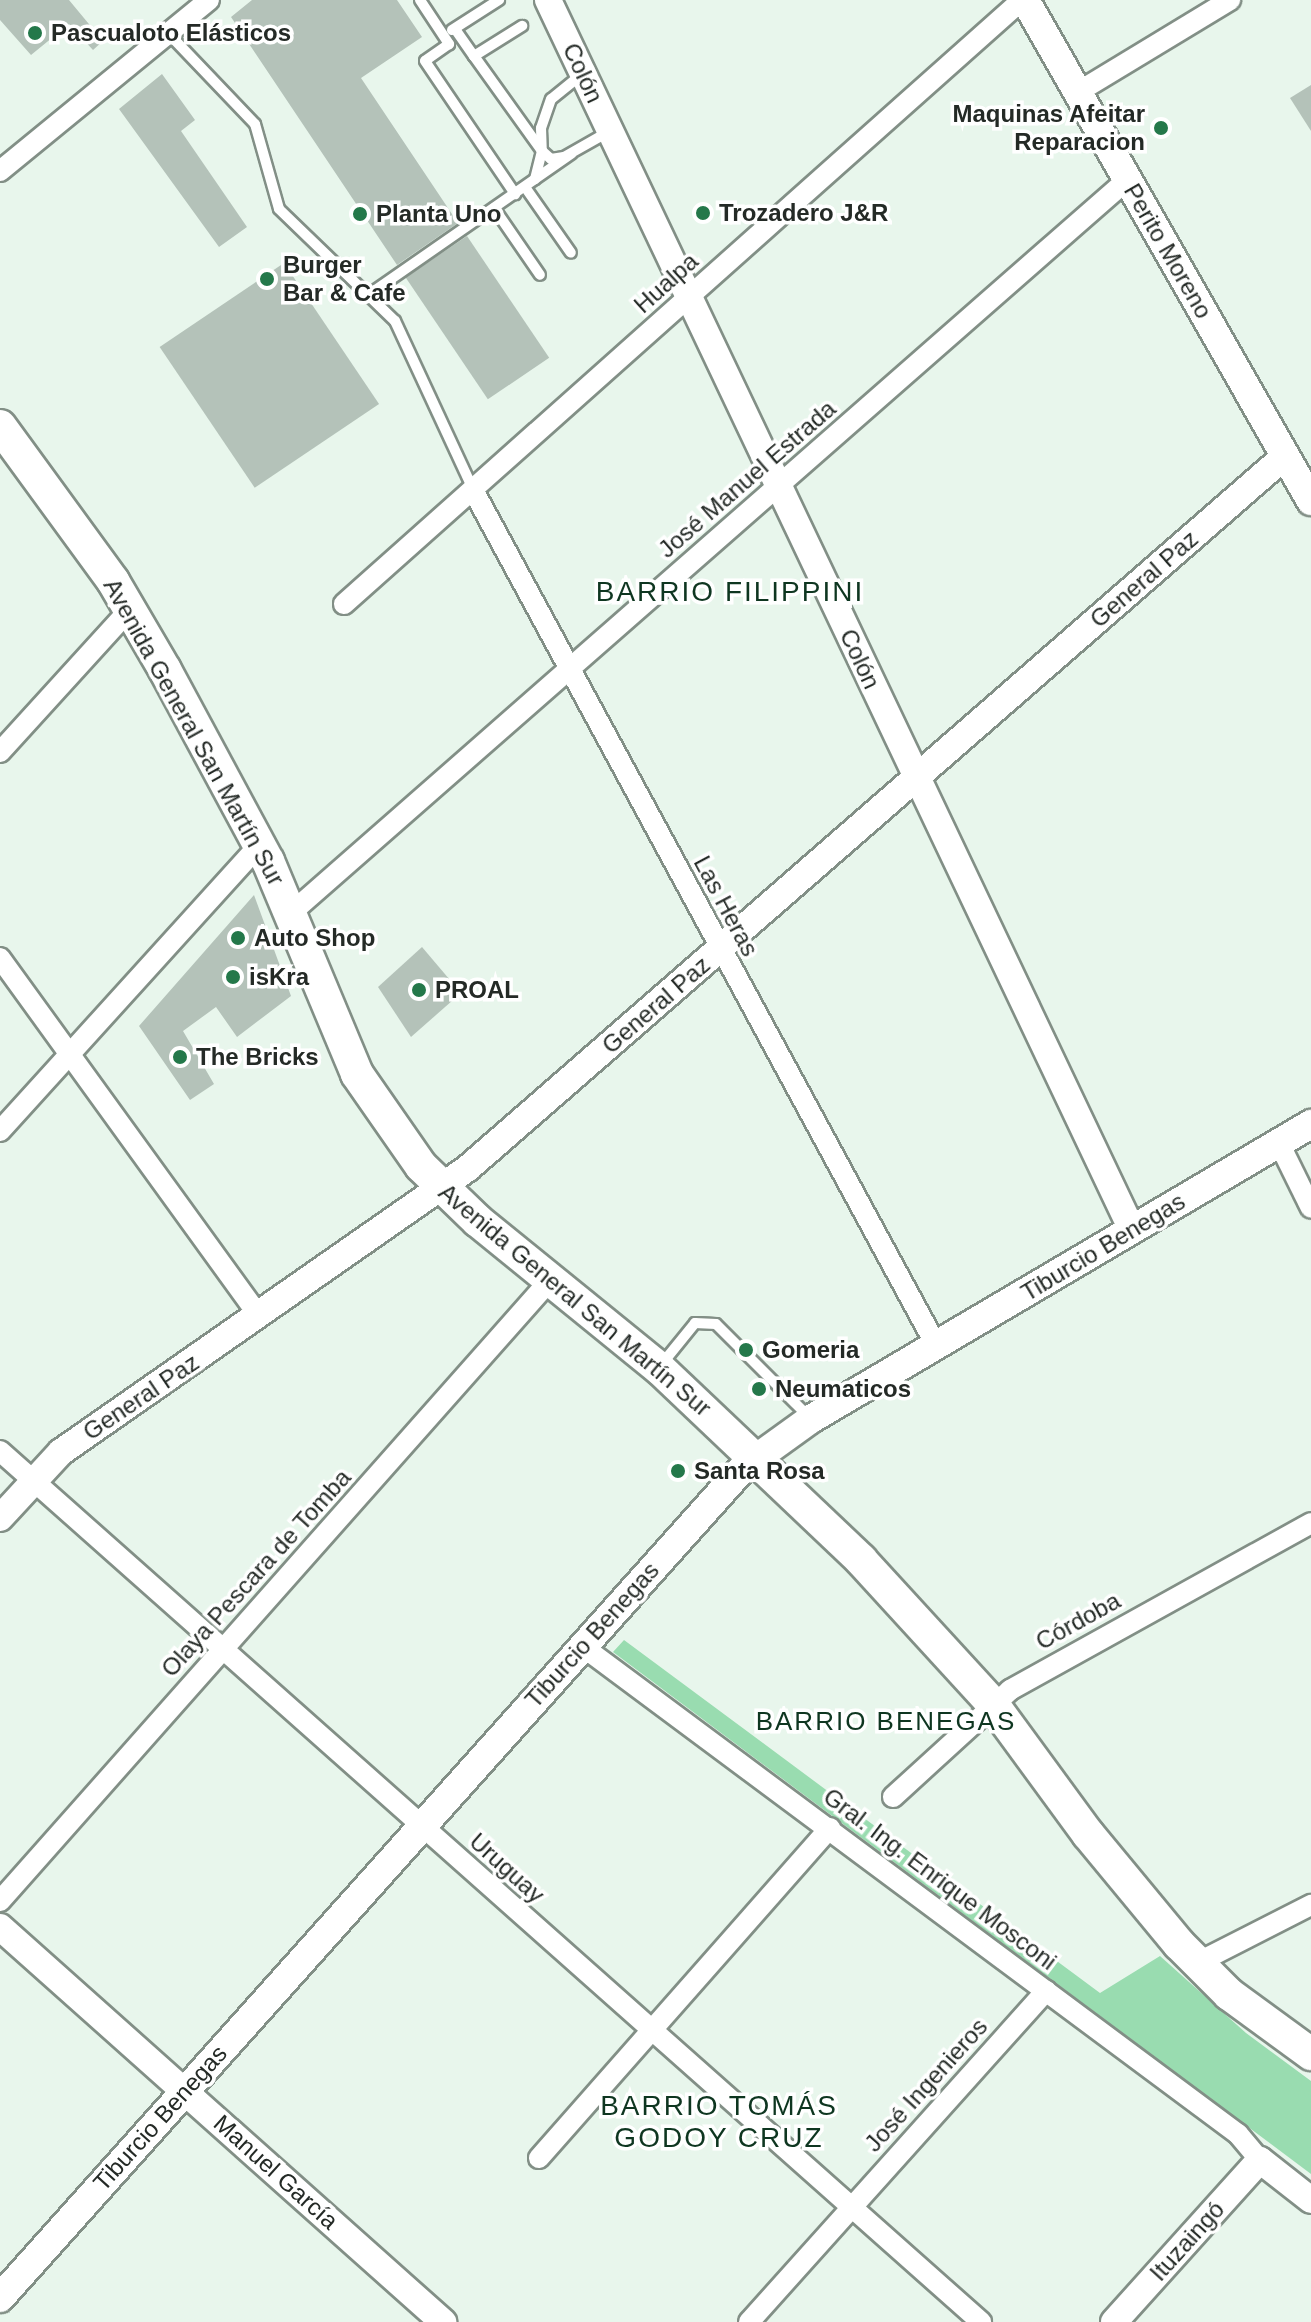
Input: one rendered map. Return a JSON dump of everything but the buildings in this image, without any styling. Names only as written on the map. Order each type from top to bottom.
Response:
[{"type":"main road","name":"Perito Moreno","points":[[1024,0],[1311,501]]},
{"type":"main road","name":"Avenida General San Martín Sur","points":[[4,440],[130,609],[260,844],[357,1074],[442,1189],[659,1368],[756,1456],[870,1570],[992,1703],[1088,1834],[1197,1963],[1229,1994],[1311,2054]]},
{"type":"main road","name":"Tiburcio Benegas","points":[[0,2298],[421,1825],[756,1456],[811,1419],[1311,1124]]},
{"type":"street","name":"Colón","points":[[548,0],[1132,1230]]},
{"type":"street","name":"Hualpa","points":[[344,604],[1024,0]]},
{"type":"street","points":[[1078,92],[1230,0]]},
{"type":"street","points":[[0,171],[204,2]]},
{"type":"street","name":"José Manuel Estrada","points":[[291,913],[1128,179]]},
{"type":"street","name":"General Paz","points":[[0,1518],[61,1452],[442,1189],[1285,456]]},
{"type":"street","name":"Las Heras","points":[[473,490],[936,1345]]},
{"type":"street","points":[[0,752],[130,609]]},
{"type":"street","points":[[0,1131],[260,844]]},
{"type":"street","points":[[0,958],[71,1052],[259,1316]]},
{"type":"street","points":[[1279,1143],[1311,1208]]},
{"type":"street","name":"Olaya Pescara de Tomba","points":[[0,1901],[551,1279]]},
{"type":"street","name":"Uruguay","points":[[0,1451],[981,2322]]},
{"type":"street","name":"Córdoba","points":[[893,1797],[992,1703],[1311,1523]]},
{"type":"street","name":"Gral. Ing. Enrique Mosconi","points":[[582,1646],[1238,2134],[1260,2160]]},
{"type":"street","points":[[539,2158],[830,1828]]},
{"type":"street","points":[[1197,1963],[1311,1905]]},
{"type":"street","name":"Manuel García","points":[[0,1927],[443,2322]]},
{"type":"street","name":"José Ingenieros","points":[[749,2322],[1046,1991]]},
{"type":"street","points":[[1260,2160],[1311,2200]]},
{"type":"street","name":"Ituzaingó","points":[[1114,2322],[1260,2160]]},
{"type":"lane","points":[[420,0],[449,44],[425,61],[515,194]]},
{"type":"lane","points":[[443,36],[499,0]]},
{"type":"lane","points":[[474,56],[522,26]]},
{"type":"lane","points":[[455,29],[542,151],[551,159],[571,154]]},
{"type":"lane","points":[[168,33],[255,124],[279,209],[371,293],[395,321],[473,490]]},
{"type":"lane","points":[[530,183],[542,151],[541,128],[551,99],[583,73]]},
{"type":"lane","points":[[371,293],[571,154],[610,131]]},
{"type":"lane","points":[[530,183],[571,253]]},
{"type":"lane","points":[[494,208],[540,275]]},
{"type":"lane","points":[[659,1368],[695,1323],[716,1324],[811,1419]]},
{"type":"green space","points":[[624,1640],[1100,1993],[1160,1956],[1246,2033],[1311,2081],[1311,2174],[613,1652]]},
{"type":"place","name":"Pascualoto Elásticos","points":[[35,33]]},
{"type":"place","name":"Maquinas Afeitar Reparacion","points":[[1161,128]]},
{"type":"place","name":"Trozadero J&R","points":[[703,213]]},
{"type":"place","name":"Planta Uno","points":[[360,214]]},
{"type":"place","name":"Burger Bar & Cafe","points":[[267,279]]},
{"type":"place","name":"Auto Shop","points":[[238,938]]},
{"type":"place","name":"isKra","points":[[233,977]]},
{"type":"place","name":"PROAL","points":[[419,990]]},
{"type":"place","name":"The Bricks","points":[[180,1057]]},
{"type":"place","name":"Gomeria","points":[[746,1350]]},
{"type":"place","name":"Neumaticos","points":[[759,1389]]},
{"type":"place","name":"Santa Rosa","points":[[678,1471]]},
{"type":"district","name":"BARRIO FILIPPINI","points":[[730,592]]},
{"type":"district","name":"BARRIO BENEGAS","points":[[886,1722]]},
{"type":"district","name":"BARRIO TOMÁS GODOY CRUZ","points":[[719,2122]]}]
